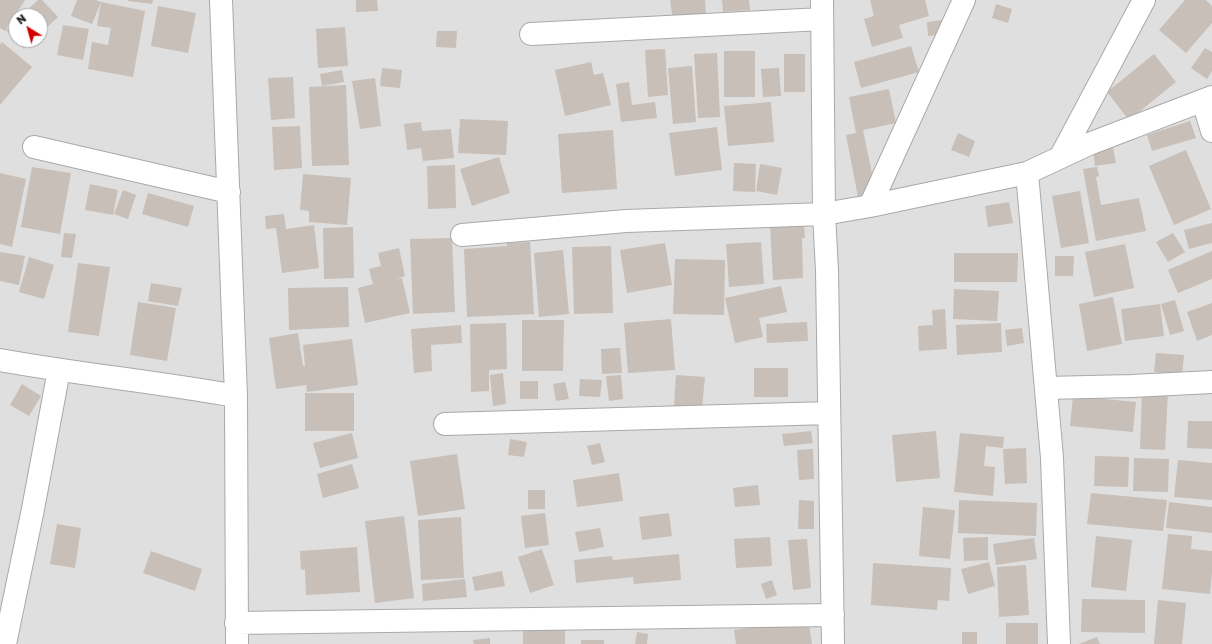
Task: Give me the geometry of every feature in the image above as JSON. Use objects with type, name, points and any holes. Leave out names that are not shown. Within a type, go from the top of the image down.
[{"type":"street","points":[[221,0],[236,396],[237,644]]},
{"type":"street","points":[[870,206],[964,0]]},
{"type":"street","points":[[1061,156],[1144,0]]},
{"type":"street","points":[[531,34],[822,10],[824,214],[827,271],[833,644]]},
{"type":"street","points":[[462,235],[626,221],[824,214],[870,206],[1027,173],[1061,156],[1090,144],[1208,99],[1212,131]]},
{"type":"street","points":[[34,147],[228,192]]},
{"type":"street","points":[[1027,173],[1052,458],[1060,644]]},
{"type":"street","points":[[0,360],[236,396]]},
{"type":"street","points":[[5,644],[33,509],[59,370]]},
{"type":"street","points":[[1046,388],[1212,382]]},
{"type":"street","points":[[445,424],[829,413]]},
{"type":"street","points":[[236,623],[833,615]]},
{"type":"shaded area","points":[[0,0],[1212,0],[1212,644],[0,644]]},
{"type":"building","points":[[0,0],[25,0],[20,8],[8,8],[8,26],[5,31],[0,28]]},
{"type":"building","points":[[38,0],[42,0],[58,17],[48,26],[48,8],[30,8]]},
{"type":"building","points":[[77,0],[96,0],[101,2],[92,24],[71,16]]},
{"type":"building","points":[[128,0],[153,0],[152,4]]},
{"type":"building","points":[[356,0],[377,0],[378,11],[356,12]]},
{"type":"building","points":[[670,0],[705,0],[706,17],[673,21]]},
{"type":"building","points":[[722,0],[749,0],[750,10],[723,12]]},
{"type":"building","points":[[870,0],[925,0],[929,16],[899,25],[903,38],[872,47],[864,19],[874,16]]},
{"type":"building","points":[[1185,0],[1206,0],[1212,6],[1212,23],[1186,53],[1159,30]]},
{"type":"building","points":[[101,2],[145,11],[133,77],[88,69],[92,42],[108,45],[111,28],[97,26]]},
{"type":"building","points":[[996,4],[1012,9],[1008,23],[992,18]]},
{"type":"building","points":[[158,6],[196,13],[188,53],[151,46]]},
{"type":"building","points":[[942,20],[944,34],[928,36],[927,22]]},
{"type":"building","points":[[63,25],[89,29],[83,60],[57,55]]},
{"type":"building","points":[[345,27],[348,66],[318,68],[316,29]]},
{"type":"building","points":[[437,31],[457,31],[456,48],[436,47]]},
{"type":"building","points":[[2,42],[32,67],[0,105],[0,44]]},
{"type":"building","points":[[911,46],[919,72],[861,88],[854,62]]},
{"type":"building","points":[[1205,48],[1212,52],[1212,71],[1207,79],[1191,68]]},
{"type":"building","points":[[665,49],[668,95],[648,97],[645,50]]},
{"type":"building","points":[[724,51],[755,51],[755,97],[724,97]]},
{"type":"building","points":[[717,53],[720,117],[698,118],[694,54]]},
{"type":"building","points":[[784,54],[805,54],[805,92],[784,92]]},
{"type":"building","points":[[1154,54],[1176,82],[1129,120],[1107,92]]},
{"type":"building","points":[[591,62],[594,75],[603,73],[611,105],[565,116],[555,70]]},
{"type":"building","points":[[692,66],[696,122],[673,124],[668,68]]},
{"type":"building","points":[[382,68],[402,70],[400,88],[380,86]]},
{"type":"building","points":[[779,68],[781,96],[763,97],[761,69]]},
{"type":"building","points":[[342,70],[344,82],[322,86],[320,74]]},
{"type":"building","points":[[293,77],[295,118],[271,120],[268,78]]},
{"type":"building","points":[[375,78],[381,126],[360,129],[352,81]]},
{"type":"building","points":[[629,82],[632,105],[655,102],[657,118],[621,122],[616,84]]},
{"type":"building","points":[[346,85],[349,165],[312,166],[309,87]]},
{"type":"building","points":[[889,89],[896,123],[863,130],[877,198],[859,202],[846,135],[856,133],[849,97]]},
{"type":"building","points":[[771,102],[774,142],[728,146],[724,106]]},
{"type":"building","points":[[460,119],[508,121],[506,155],[458,153]]},
{"type":"building","points":[[1190,121],[1196,138],[1152,151],[1147,135]]},
{"type":"building","points":[[421,122],[422,131],[451,129],[454,158],[423,161],[421,148],[407,150],[404,124]]},
{"type":"building","points":[[300,126],[302,168],[274,170],[272,127]]},
{"type":"building","points":[[717,127],[722,170],[675,176],[669,133]]},
{"type":"building","points":[[613,130],[617,189],[562,193],[558,134]]},
{"type":"building","points":[[958,133],[975,141],[969,157],[951,150]]},
{"type":"building","points":[[1113,148],[1116,163],[1095,166],[1093,151]]},
{"type":"building","points":[[1186,150],[1211,209],[1174,225],[1149,166]]},
{"type":"building","points":[[499,157],[510,193],[472,206],[460,169]]},
{"type":"building","points":[[734,163],[756,164],[755,192],[733,191]]},
{"type":"building","points":[[760,164],[782,168],[777,195],[756,191]]},
{"type":"building","points":[[455,165],[456,208],[428,209],[427,166]]},
{"type":"building","points":[[32,167],[71,173],[60,234],[21,227]]},
{"type":"building","points":[[1097,167],[1099,176],[1096,177],[1101,205],[1139,198],[1146,231],[1096,241],[1083,169]]},
{"type":"building","points":[[0,173],[26,179],[12,247],[0,244]]},
{"type":"building","points":[[303,174],[351,178],[347,225],[309,222],[309,211],[300,210]]},
{"type":"building","points":[[90,184],[118,190],[113,215],[85,210]]},
{"type":"building","points":[[123,190],[136,195],[128,219],[114,214]]},
{"type":"building","points":[[1080,191],[1089,243],[1061,248],[1052,196]]},
{"type":"building","points":[[148,193],[194,206],[188,227],[142,214]]},
{"type":"building","points":[[1009,202],[1013,223],[988,227],[985,206]]},
{"type":"building","points":[[284,214],[286,229],[314,225],[319,268],[282,273],[276,228],[266,229],[265,216]]},
{"type":"building","points":[[804,223],[805,238],[802,238],[803,278],[773,280],[770,225]]},
{"type":"building","points":[[1212,223],[1212,243],[1189,249],[1184,230]]},
{"type":"building","points":[[353,227],[354,278],[324,279],[323,228]]},
{"type":"building","points":[[64,233],[76,234],[72,258],[61,257]]},
{"type":"building","points":[[1173,233],[1185,252],[1168,262],[1156,242]]},
{"type":"building","points":[[452,238],[455,312],[413,314],[410,239]]},
{"type":"building","points":[[530,242],[534,314],[467,317],[464,249],[507,246],[507,243]]},
{"type":"building","points":[[761,242],[764,284],[729,287],[726,244]]},
{"type":"building","points":[[665,243],[672,285],[627,293],[620,250]]},
{"type":"building","points":[[1125,244],[1134,288],[1094,297],[1085,252]]},
{"type":"building","points":[[611,246],[613,313],[574,314],[572,247]]},
{"type":"building","points":[[399,248],[405,276],[395,279],[402,278],[410,313],[365,323],[358,288],[373,284],[369,269],[381,266],[378,253]]},
{"type":"building","points":[[563,250],[569,314],[539,317],[534,253]]},
{"type":"building","points":[[1212,251],[1212,279],[1178,293],[1168,270]]},
{"type":"building","points":[[0,252],[25,256],[19,285],[0,281]]},
{"type":"building","points":[[954,253],[1018,253],[1017,282],[954,282]]},
{"type":"building","points":[[1055,256],[1074,256],[1073,276],[1055,276]]},
{"type":"building","points":[[29,257],[54,265],[44,299],[19,292]]},
{"type":"building","points":[[675,259],[725,260],[724,315],[673,314]]},
{"type":"building","points":[[78,263],[110,267],[99,336],[68,332]]},
{"type":"building","points":[[151,283],[182,288],[178,306],[148,301]]},
{"type":"building","points":[[781,286],[787,312],[759,318],[763,337],[735,343],[725,298]]},
{"type":"building","points":[[348,287],[349,327],[289,330],[288,288]]},
{"type":"building","points":[[954,289],[999,291],[997,321],[953,319]]},
{"type":"building","points":[[1113,297],[1122,344],[1087,351],[1079,304]]},
{"type":"building","points":[[1175,300],[1184,331],[1170,335],[1161,304]]},
{"type":"building","points":[[138,302],[176,308],[167,361],[130,355]]},
{"type":"building","points":[[1212,303],[1212,335],[1197,341],[1187,312]]},
{"type":"building","points":[[1160,304],[1164,336],[1125,341],[1121,309]]},
{"type":"building","points":[[945,309],[947,349],[919,351],[918,326],[933,325],[932,310]]},
{"type":"building","points":[[671,319],[675,370],[628,373],[624,323]]},
{"type":"building","points":[[522,320],[564,320],[563,371],[522,371]]},
{"type":"building","points":[[807,322],[808,341],[767,343],[766,324]]},
{"type":"building","points":[[506,323],[507,369],[489,370],[489,391],[471,392],[470,324]]},
{"type":"building","points":[[1001,323],[1002,352],[957,355],[956,325]]},
{"type":"building","points":[[461,325],[462,343],[431,345],[432,371],[414,373],[411,329]]},
{"type":"building","points":[[1022,328],[1024,343],[1007,346],[1005,330]]},
{"type":"building","points":[[298,333],[303,366],[305,366],[303,345],[352,339],[358,385],[307,392],[306,385],[276,389],[269,338]]},
{"type":"building","points":[[620,348],[622,373],[602,374],[601,349]]},
{"type":"building","points":[[1156,353],[1184,355],[1182,375],[1154,372]]},
{"type":"building","points":[[754,368],[788,368],[788,397],[754,397]]},
{"type":"building","points":[[503,373],[506,404],[493,406],[490,375]]},
{"type":"building","points":[[621,375],[623,399],[609,401],[606,376]]},
{"type":"building","points":[[676,375],[705,377],[702,408],[674,406]]},
{"type":"building","points":[[580,379],[602,380],[600,397],[579,396]]},
{"type":"building","points":[[520,381],[538,381],[538,399],[520,399]]},
{"type":"building","points":[[565,382],[569,399],[556,401],[553,384]]},
{"type":"building","points":[[22,384],[41,396],[29,416],[10,405]]},
{"type":"building","points":[[1142,391],[1168,392],[1165,450],[1140,449]]},
{"type":"building","points":[[305,393],[354,393],[354,431],[305,431]]},
{"type":"building","points":[[1073,396],[1136,402],[1133,432],[1070,426]]},
{"type":"building","points":[[1188,421],[1212,421],[1212,449],[1187,448]]},
{"type":"building","points":[[811,431],[813,443],[784,446],[782,434]]},
{"type":"building","points":[[936,431],[940,478],[896,482],[892,435]]},
{"type":"building","points":[[352,433],[358,458],[320,468],[313,443]]},
{"type":"building","points":[[960,433],[1004,437],[1003,448],[986,446],[984,466],[995,467],[993,496],[954,492]]},
{"type":"building","points":[[510,439],[527,442],[524,457],[508,455]]},
{"type":"building","points":[[600,443],[605,462],[592,465],[587,446]]},
{"type":"building","points":[[1026,448],[1027,483],[1005,484],[1003,449]]},
{"type":"building","points":[[813,449],[814,479],[799,480],[797,450]]},
{"type":"building","points":[[457,454],[465,509],[418,516],[410,461]]},
{"type":"building","points":[[1095,456],[1129,457],[1128,487],[1094,486]]},
{"type":"building","points":[[1134,458],[1169,459],[1168,492],[1133,491]]},
{"type":"building","points":[[1178,460],[1212,463],[1212,500],[1174,497]]},
{"type":"building","points":[[352,464],[359,488],[323,498],[317,474]]},
{"type":"building","points":[[619,473],[623,501],[577,507],[573,480]]},
{"type":"building","points":[[758,485],[760,505],[735,507],[733,488]]},
{"type":"building","points":[[528,490],[545,490],[545,509],[528,509]]},
{"type":"building","points":[[1091,493],[1167,500],[1163,531],[1087,524]]},
{"type":"building","points":[[799,500],[814,501],[814,529],[798,529]]},
{"type":"building","points":[[959,500],[1037,503],[1036,536],[958,533]]},
{"type":"building","points":[[1169,502],[1212,507],[1212,533],[1166,528]]},
{"type":"building","points":[[923,507],[955,510],[950,559],[919,556]]},
{"type":"building","points":[[545,513],[549,545],[525,548],[521,516]]},
{"type":"building","points":[[669,513],[672,536],[642,540],[639,517]]},
{"type":"building","points":[[404,516],[414,598],[375,603],[365,521]]},
{"type":"building","points":[[461,517],[464,578],[421,580],[418,520]]},
{"type":"building","points":[[57,524],[81,528],[75,568],[50,564]]},
{"type":"building","points":[[600,528],[604,547],[579,552],[575,532]]},
{"type":"building","points":[[1168,534],[1192,536],[1191,549],[1212,551],[1210,594],[1162,589]]},
{"type":"building","points":[[1096,536],[1132,540],[1126,591],[1091,587]]},
{"type":"building","points":[[770,537],[772,566],[736,568],[734,539]]},
{"type":"building","points":[[988,537],[988,560],[964,561],[963,538]]},
{"type":"building","points":[[1034,538],[1037,559],[996,565],[993,544]]},
{"type":"building","points":[[807,539],[811,588],[793,590],[788,540]]},
{"type":"building","points":[[357,547],[360,592],[306,595],[305,569],[301,570],[300,551]]},
{"type":"building","points":[[542,549],[554,585],[530,593],[518,557]]},
{"type":"building","points":[[151,551],[202,569],[195,591],[143,573]]},
{"type":"building","points":[[679,554],[681,580],[634,584],[633,577],[576,583],[574,560],[612,556],[613,560]]},
{"type":"building","points":[[989,562],[995,586],[968,594],[961,569]]},
{"type":"building","points":[[873,563],[951,568],[949,601],[938,600],[937,610],[871,605]]},
{"type":"building","points":[[1026,565],[1029,615],[999,617],[997,567]]},
{"type":"building","points":[[502,571],[505,586],[475,591],[472,577]]},
{"type":"building","points":[[465,579],[467,597],[423,601],[422,584]]},
{"type":"building","points":[[772,580],[777,595],[766,599],[761,584]]},
{"type":"building","points":[[1082,599],[1145,600],[1145,633],[1081,632]]},
{"type":"building","points":[[1158,600],[1186,603],[1182,644],[1154,644]]},
{"type":"building","points":[[808,618],[812,644],[736,644],[734,630]]},
{"type":"building","points":[[1006,623],[1038,623],[1038,644],[1006,644]]},
{"type":"building","points":[[523,628],[565,628],[565,644],[523,644]]},
{"type":"building","points":[[637,632],[648,634],[647,644],[635,644]]},
{"type":"building","points":[[962,632],[977,632],[977,644],[962,644]]},
{"type":"building","points":[[1097,637],[1100,644],[1079,644]]},
{"type":"building","points":[[490,638],[490,644],[474,644],[473,640]]},
{"type":"building","points":[[581,640],[604,640],[604,644],[581,644]]}]
